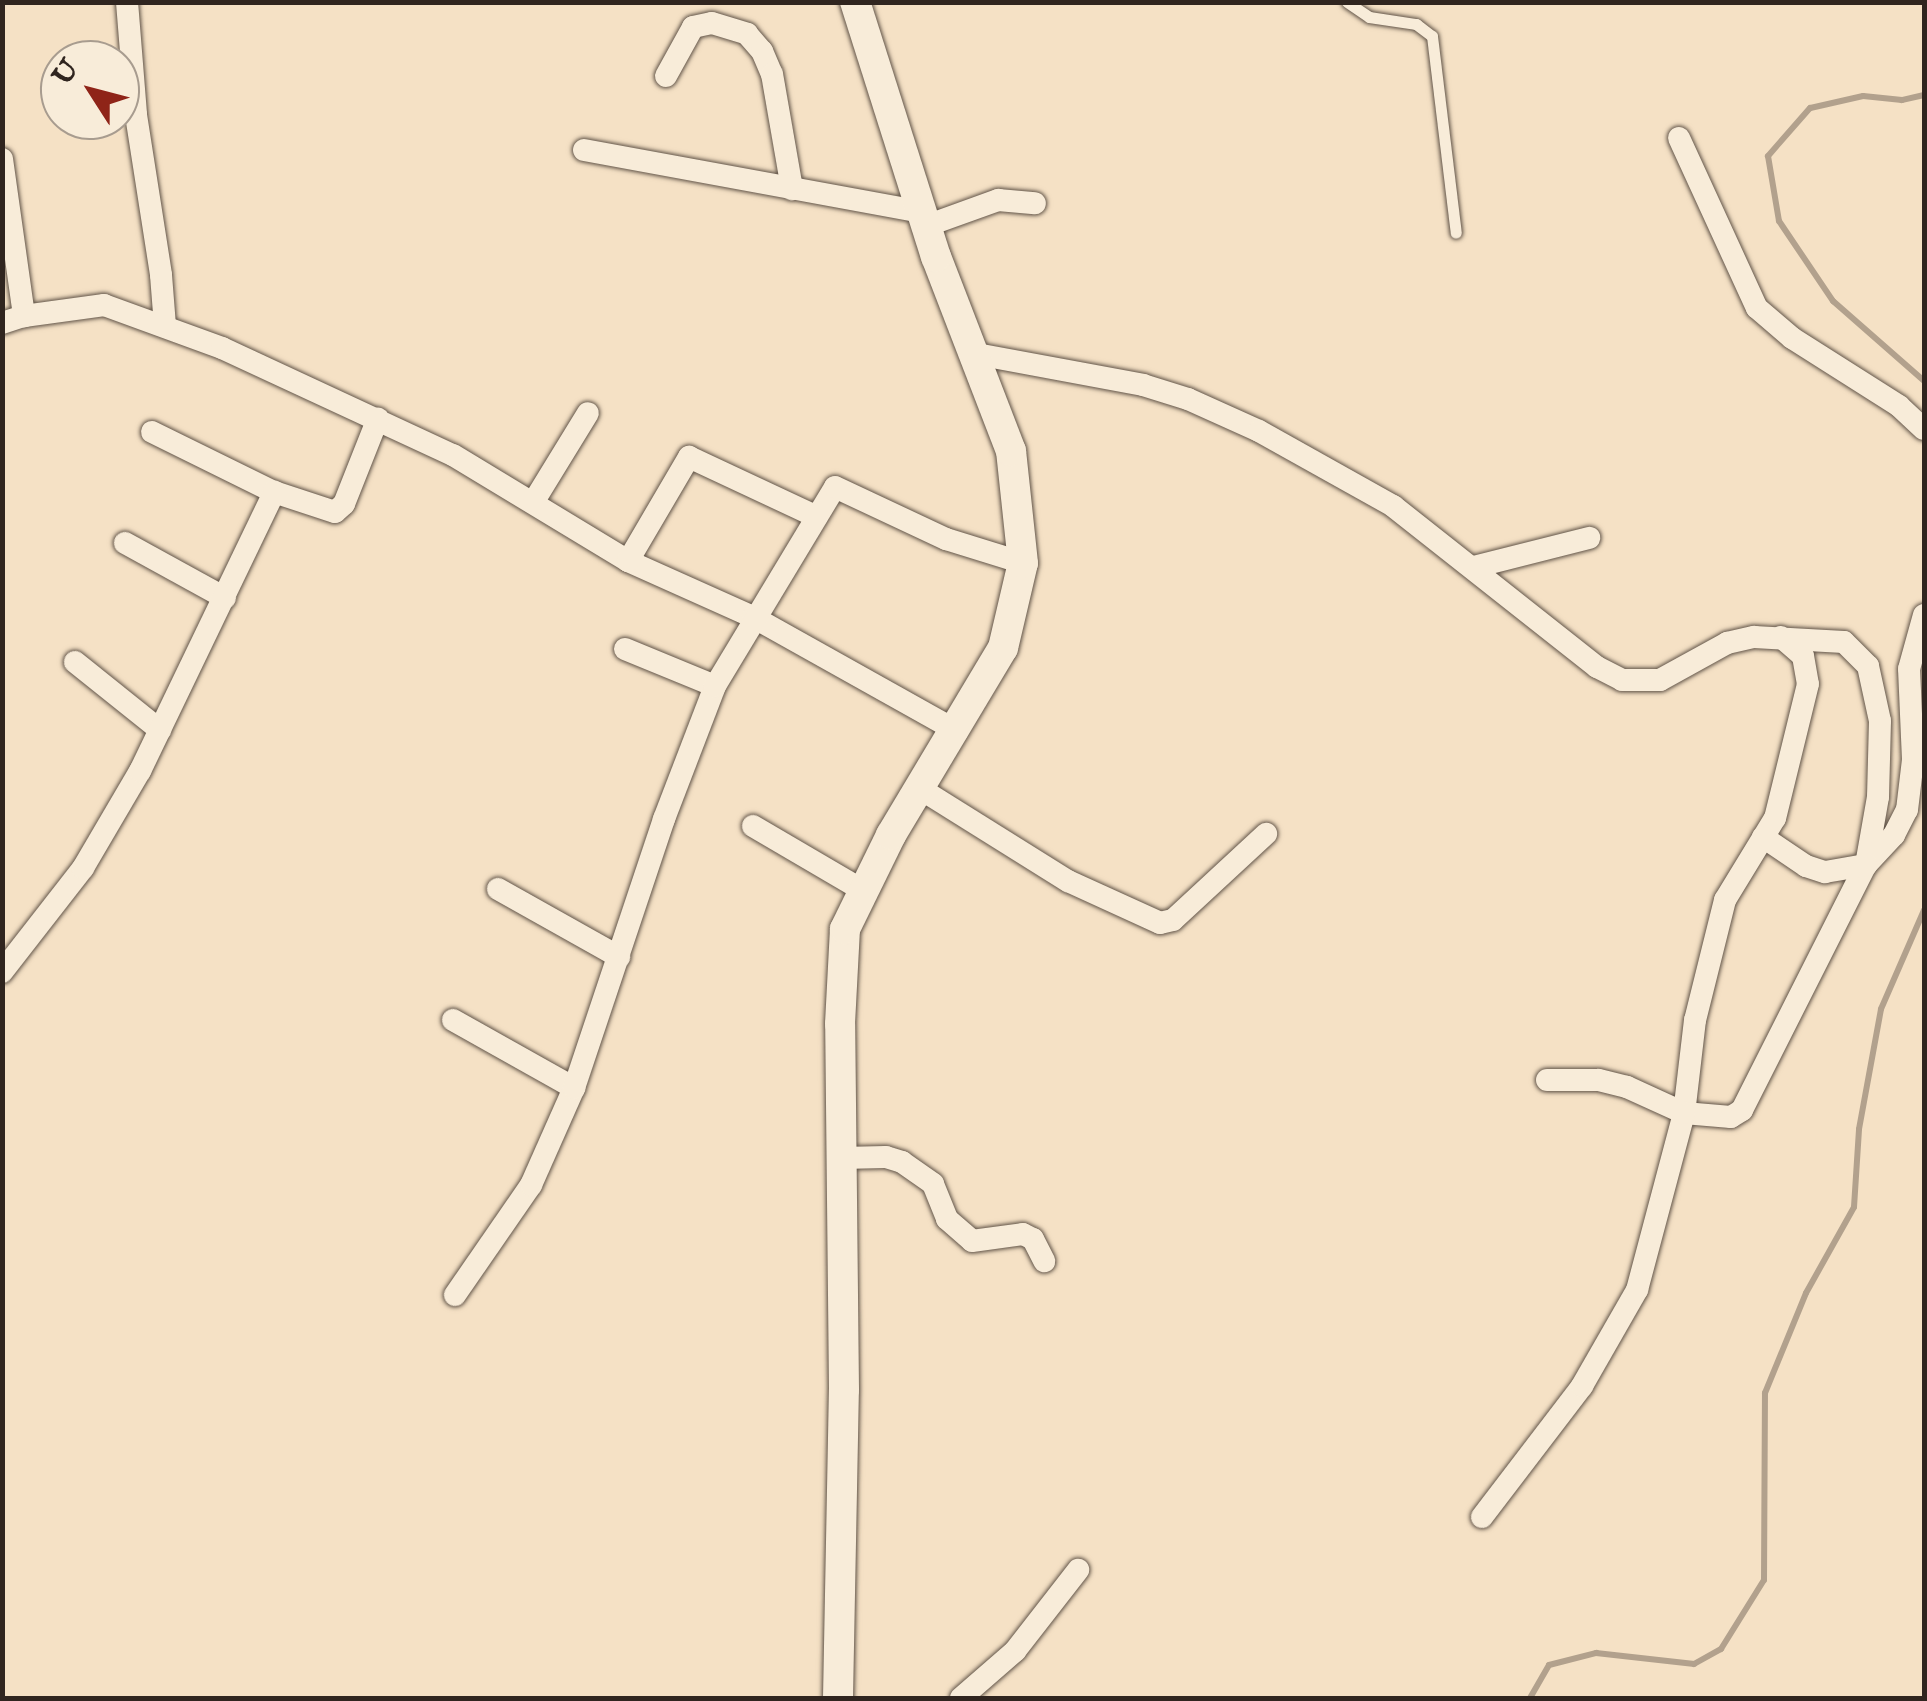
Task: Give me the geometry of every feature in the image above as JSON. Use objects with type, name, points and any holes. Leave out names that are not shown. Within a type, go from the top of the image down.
[{"type":"street","points":[[128,2],[136,116],[162,275],[165,326]]},
{"type":"street","points":[[838,1698],[844,1390],[842,944],[862,890],[919,788],[957,732],[1002,648],[1023,563],[1011,451],[971,353],[924,219],[854,2]]},
{"type":"street","points":[[666,76],[693,27],[712,23],[747,34],[762,51],[772,74],[792,189]]},
{"type":"street","points":[[1678,138],[1757,308],[1770,322],[1898,406],[1924,429]]},
{"type":"street","points":[[584,150],[792,189],[924,219],[998,200],[1035,203]]},
{"type":"street","points":[[2,159],[13,319],[104,305],[165,326],[378,418],[534,501],[628,561],[753,617],[957,732]]},
{"type":"street","points":[[971,353],[1143,386],[1188,399],[1326,465],[1392,506],[1597,666],[1622,680],[1644,684],[1660,680],[1728,643],[1754,636],[1844,642],[1868,666],[1881,753],[1866,865]]},
{"type":"street","points":[[534,501],[588,413]]},
{"type":"street","points":[[152,432],[274,492],[335,512],[344,504],[378,418]]},
{"type":"street","points":[[628,561],[690,457],[817,517]]},
{"type":"street","points":[[455,1296],[530,1186],[574,1088],[664,819],[715,686],[753,617],[840,486],[946,539],[1023,563]]},
{"type":"street","points":[[2,972],[83,868],[160,730],[274,492]]},
{"type":"street","points":[[1474,567],[1589,538]]},
{"type":"street","points":[[125,543],[225,598]]},
{"type":"street","points":[[1547,1080],[1576,1077],[1627,1088],[1684,1113],[1731,1117],[1742,1110],[1866,865],[1894,835],[1908,810],[1913,760],[1909,669],[1924,615]]},
{"type":"street","points":[[1482,1517],[1582,1386],[1637,1290],[1684,1113],[1695,1020],[1724,900],[1763,837],[1783,795],[1808,684],[1803,656],[1782,637]]},
{"type":"street","points":[[625,649],[715,686]]},
{"type":"street","points":[[75,662],[160,730]]},
{"type":"street","points":[[919,788],[1068,881],[1160,923],[1173,920],[1266,834]]},
{"type":"street","points":[[753,826],[862,890]]},
{"type":"street","points":[[1763,837],[1806,866],[1826,872],[1866,865]]},
{"type":"street","points":[[498,889],[619,957]]},
{"type":"street","points":[[453,1020],[574,1088]]},
{"type":"street","points":[[841,1158],[886,1157],[902,1162],[933,1184],[946,1219],[972,1241],[1023,1234],[1033,1239],[1044,1260]]},
{"type":"street","points":[[961,1698],[1015,1651],[1078,1570]]},
{"type":"lane","points":[[1347,2],[1369,17],[1424,27],[1432,36],[1456,233]]},
{"type":"waterway","points":[[1924,95],[1902,100],[1863,96],[1810,108],[1768,156],[1779,221],[1833,301],[1924,381]]},
{"type":"waterway","points":[[1530,1698],[1549,1665],[1596,1653],[1694,1664],[1721,1649],[1764,1580],[1765,1393],[1806,1293],[1854,1207],[1859,1129],[1881,1009],[1924,910]]}]
